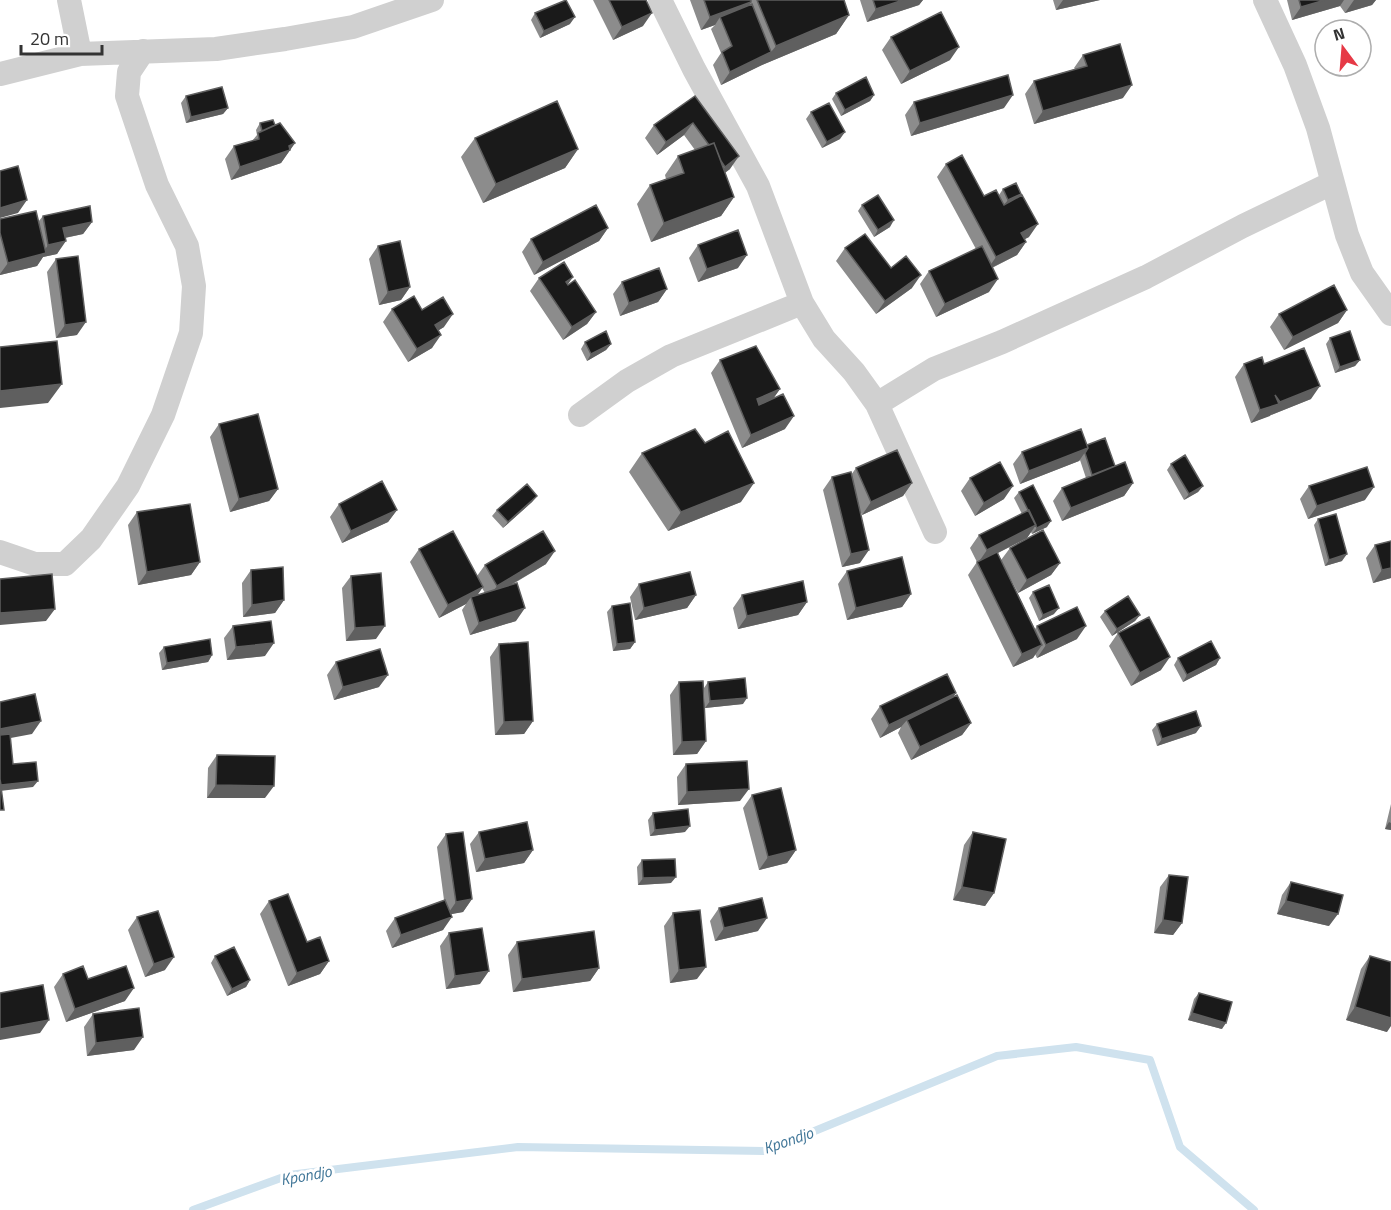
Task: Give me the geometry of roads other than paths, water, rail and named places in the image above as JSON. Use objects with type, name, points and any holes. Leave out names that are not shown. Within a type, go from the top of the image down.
[{"type":"street","points":[[69,0],[80,54]]},
{"type":"street","points":[[0,74],[80,54],[216,49],[285,39],[353,27],[432,0]]},
{"type":"street","points":[[660,0],[694,69],[758,186],[802,303],[824,339],[854,372],[877,404],[935,532]]},
{"type":"street","points":[[1264,0],[1295,65],[1318,128],[1347,235],[1362,273],[1391,314]]},
{"type":"street","points":[[0,552],[35,564],[65,564],[91,540],[128,486],[163,416],[191,333],[194,286],[187,246],[157,185],[127,96],[129,72],[143,51]]},
{"type":"street","points":[[877,404],[934,369],[1002,342],[1146,277],[1332,183]]},
{"type":"street","points":[[580,415],[627,381],[672,356],[802,303]]},
{"type":"waterway","name":"Kpondjo","points":[[193,1210],[289,1175],[518,1147],[766,1151],[997,1056],[1076,1047],[1150,1060],[1180,1147],[1254,1210]]}]
